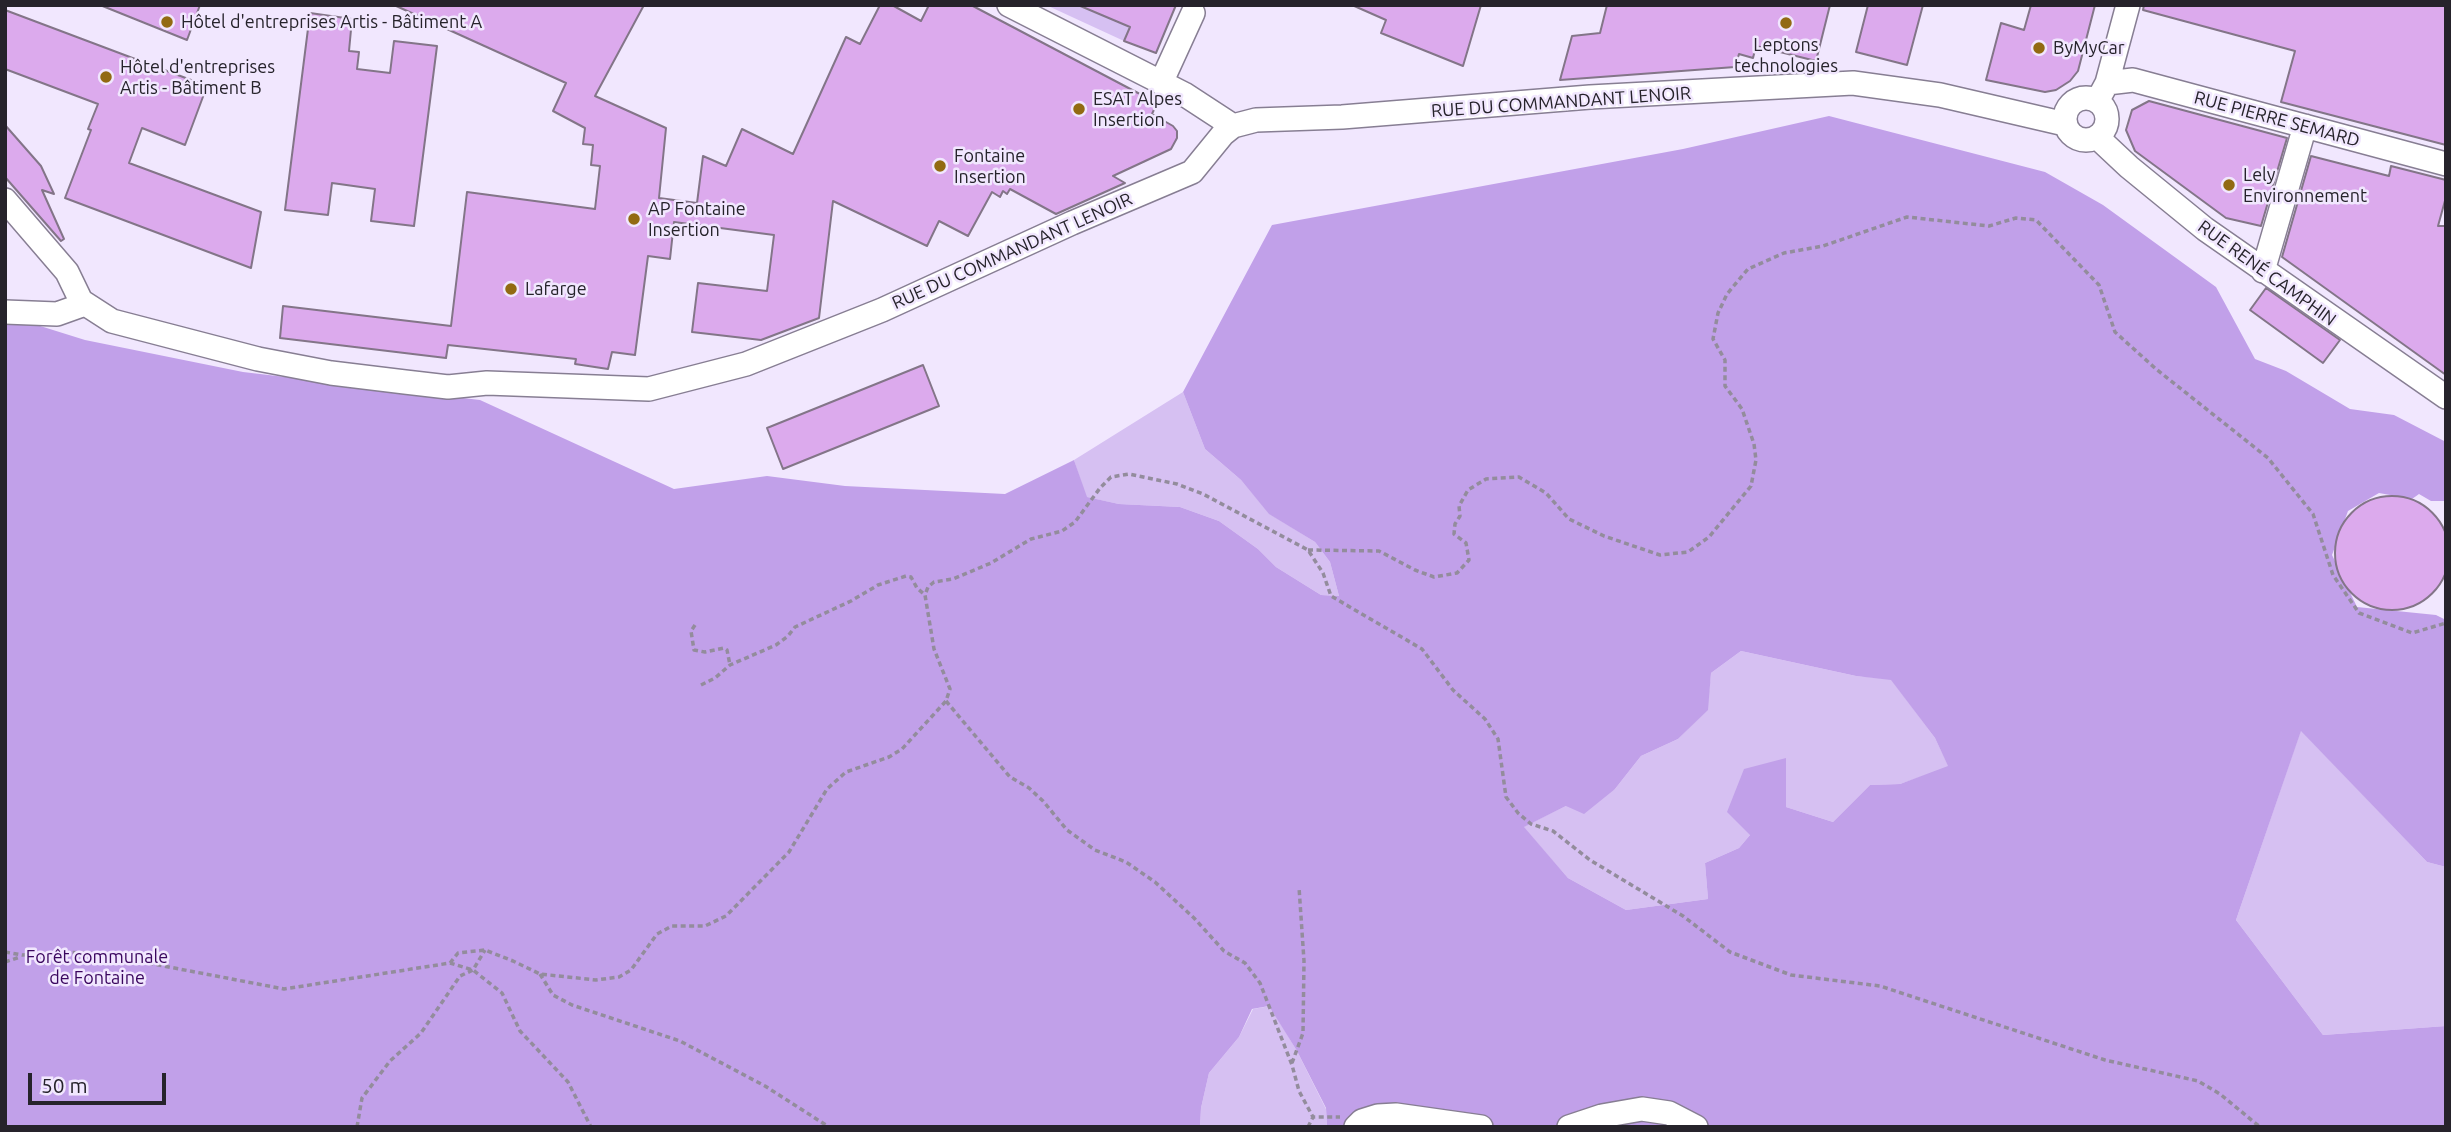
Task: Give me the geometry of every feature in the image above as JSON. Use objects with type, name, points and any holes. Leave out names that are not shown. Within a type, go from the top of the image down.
[{"type":"street","points":[[1009,5],[1161,83],[1233,126]]},
{"type":"street","points":[[2097,137],[2103,131],[2106,117],[2101,105],[2102,92],[2128,5]]},
{"type":"street","points":[[1161,83],[1193,13]]},
{"type":"street","name":"RUE PIERRE SEMARD","points":[[2065,124],[2067,110],[2075,101],[2087,99],[2133,80],[2446,164]]},
{"type":"street","name":"RUE DU COMMANDANT LENOIR","points":[[5,200],[66,272],[85,304],[112,321],[258,359],[331,373],[448,387],[487,383],[649,389],[746,364],[882,310],[1072,223],[1192,172],[1215,143],[1233,126],[1256,120],[1355,116],[1590,97],[1853,83],[1940,95],[2065,124],[2071,134],[2078,138],[2088,140],[2097,137]]},
{"type":"street","points":[[2263,271],[2305,126]]},
{"type":"street","name":"RUE RENÉ CAMPHIN","points":[[2097,137],[2204,229],[2446,397]]},
{"type":"street","points":[[5,312],[57,314],[85,304]]},
{"type":"street","points":[[1569,1127],[1602,1116],[1642,1109],[1669,1113],[1696,1127]]},
{"type":"street","points":[[1359,1124],[1378,1116],[1396,1115],[1481,1127]]},
{"type":"path","points":[[450,963],[458,953],[485,950],[540,974],[596,980],[619,977],[631,970],[656,934],[672,926],[705,926],[726,916],[789,852],[827,789],[846,772],[889,757],[902,749],[946,701],[950,689],[934,649],[925,595],[928,587],[934,582],[953,579],[991,563],[1031,539],[1062,531],[1075,522],[1111,477],[1121,474],[1177,484],[1308,550],[1379,551],[1434,577],[1457,573],[1469,559],[1466,543],[1454,534],[1455,524],[1460,516],[1459,506],[1468,490],[1486,479],[1519,477],[1546,493],[1569,520],[1604,537],[1661,555],[1688,552],[1709,537],[1751,486],[1756,460],[1754,444],[1742,409],[1725,386],[1726,360],[1713,340],[1718,313],[1727,294],[1748,269],[1784,253],[1824,246],[1907,217],[1989,226],[2016,218],[2036,220],[2099,285],[2115,332],[2156,369],[2268,458],[2312,514],[2333,575],[2359,613],[2412,633],[2446,623]]},
{"type":"path","points":[[1308,550],[1323,573],[1331,596],[1422,649],[1453,690],[1485,719],[1498,739],[1506,797],[1518,813],[1531,824],[1553,831],[1590,860],[1683,916],[1730,952],[1784,970],[1791,975],[1880,986],[2105,1060],[2198,1081],[2220,1094],[2260,1127]]},
{"type":"path","points":[[701,685],[715,678],[730,665],[776,645],[795,627],[887,582],[911,577],[925,595]]},
{"type":"path","points":[[695,625],[691,631],[694,650],[705,652],[724,648],[727,650],[730,665]]},
{"type":"path","points":[[946,701],[1010,776],[1043,800],[1067,830],[1095,850],[1126,862],[1155,882],[1194,918],[1224,951],[1245,963],[1261,983],[1299,1091],[1312,1117],[1308,1127]]},
{"type":"path","points":[[1292,1065],[1303,1033],[1304,961],[1299,887]]},
{"type":"path","points":[[357,1127],[362,1098],[390,1060],[421,1033],[460,976],[473,970],[485,950]]},
{"type":"path","points":[[5,952],[22,956]]},
{"type":"path","points":[[5,962],[22,956],[61,952],[101,954],[284,989],[450,963],[473,970],[502,993],[520,1031],[568,1082],[591,1127]]},
{"type":"path","points":[[540,974],[553,995],[680,1041],[753,1080],[829,1127]]},
{"type":"path","points":[[1312,1117],[1356,1118],[1359,1124]]},
{"type":"shaded area","points":[[1046,5],[1077,5],[1130,27],[1124,41]]},
{"type":"shaded area","points":[[1183,392],[1205,449],[1241,480],[1270,514],[1315,542],[1330,562],[1339,596],[1321,595],[1276,567],[1258,549],[1219,521],[1180,507],[1119,504],[1086,497],[1074,460]]},
{"type":"shaded area","points":[[1741,651],[1856,676],[1891,679],[1935,738],[1949,767],[1900,784],[1870,785],[1833,822],[1786,807],[1750,835],[1739,848],[1705,863],[1708,899],[1626,910],[1568,878],[1523,827],[1566,806],[1615,789],[1641,756],[1678,739],[1707,710],[1711,673]]},
{"type":"shaded area","points":[[2301,730],[2427,862],[2446,867],[2446,1026],[2323,1035],[2236,920]]},
{"type":"shaded area","points":[[1270,1006],[1297,1051],[1326,1109],[1327,1127],[1200,1127],[1201,1108],[1209,1073],[1239,1037],[1253,1009]]},
{"type":"green space","name":"Forêt communale de Fontaine","points":[[1829,116],[2045,172],[2103,205],[2216,287],[2255,359],[2286,371],[2350,409],[2394,415],[2446,442],[2446,501],[2431,501],[2419,494],[2412,499],[2379,493],[2348,511],[2332,555],[2357,607],[2436,615],[2446,620],[2446,867],[2427,862],[2301,731],[2236,920],[2323,1035],[2446,1026],[2446,1127],[1327,1127],[1326,1108],[1297,1051],[1269,1006],[1252,1009],[1239,1037],[1209,1073],[1201,1108],[1200,1127],[5,1127],[5,315],[85,340],[243,372],[480,400],[674,489],[767,476],[845,486],[1005,494],[1074,460],[1087,497],[1119,504],[1180,507],[1219,521],[1258,549],[1276,567],[1321,595],[1339,596],[1330,562],[1315,542],[1269,514],[1241,480],[1205,449],[1183,392],[1272,225],[1683,149]],"holes":[[[1741,651],[1856,676],[1891,680],[1935,738],[1948,766],[1900,784],[1870,785],[1833,822],[1786,807],[1786,758],[1744,769],[1727,812],[1750,835],[1739,848],[1705,863],[1708,899],[1626,910],[1568,878],[1524,827],[1566,806],[1584,814],[1615,789],[1641,756],[1678,739],[1708,710],[1711,673]]]},
{"type":"building","name":"Hôtel d'entreprises Artis - Bâtiment A","points":[[100,5],[200,5],[187,40]]},
{"type":"building","points":[[394,5],[644,5],[595,96],[666,128],[659,198],[697,203],[703,156],[726,166],[742,129],[793,154],[846,37],[860,44],[880,5],[892,5],[921,21],[929,5],[971,5],[1157,103],[1152,114],[1173,126],[1177,131],[1177,138],[1171,149],[1113,176],[1125,183],[1056,214],[1010,189],[1007,194],[1003,191],[1000,197],[992,192],[968,236],[939,221],[927,246],[833,201],[819,318],[761,340],[692,332],[698,283],[767,291],[774,235],[674,222],[670,259],[648,256],[635,355],[612,352],[608,369],[575,364],[576,359],[448,345],[446,358],[280,338],[283,306],[451,326],[467,192],[595,209],[600,166],[591,165],[593,145],[583,144],[585,128],[553,111],[566,83]]},
{"type":"building","points":[[1078,5],[1176,5],[1156,53],[1124,41],[1130,27]]},
{"type":"building","points":[[1352,5],[1481,5],[1463,66],[1381,33],[1386,20]]},
{"type":"building","points":[[1607,5],[1830,5],[1816,61],[1756,46],[1753,58],[1739,54],[1735,67],[1560,80],[1572,36],[1600,33]]},
{"type":"building","points":[[1868,5],[1923,5],[1907,65],[1856,52]]},
{"type":"building","name":"ByMyCar","points":[[2031,5],[2095,5],[2078,71],[2070,81],[2056,90],[2045,92],[1986,80],[2001,23],[2024,30]]},
{"type":"building","points":[[2144,5],[2446,5],[2446,145],[2281,102],[2295,51],[2143,10]]},
{"type":"building","points":[[5,10],[207,86],[185,145],[142,128],[129,163],[261,212],[251,268],[65,198],[98,104],[5,69]]},
{"type":"building","points":[[310,13],[352,19],[349,51],[359,52],[357,69],[390,73],[394,41],[437,46],[414,226],[371,221],[375,189],[332,183],[328,215],[285,210]]},
{"type":"building","name":"Lely Environnement","points":[[2149,101],[2287,138],[2261,226],[2226,218],[2135,151],[2126,130],[2132,110]]},
{"type":"building","points":[[5,125],[41,166],[54,194],[42,190],[64,239],[61,241],[5,177]]},
{"type":"building","points":[[2311,156],[2389,176],[2391,166],[2446,180],[2446,197],[2438,226],[2446,226],[2446,375],[2282,257]]},
{"type":"building","points":[[2266,288],[2340,340],[2323,363],[2250,310]]},
{"type":"building","points":[[923,365],[939,406],[783,469],[767,428]]},
{"type":"building","points":[[2392,496],[2414,500],[2432,513],[2445,531],[2449,553],[2445,575],[2432,593],[2414,606],[2392,610],[2370,606],[2352,593],[2339,575],[2335,553],[2339,531],[2352,513],[2370,500]]},
{"type":"place","name":"Hôtel d'entreprises Artis - Bâtiment A","points":[[167,22]]},
{"type":"place","name":"Leptons technologies","points":[[1786,23]]},
{"type":"place","name":"ByMyCar","points":[[2039,48]]},
{"type":"place","name":"Hôtel d'entreprises Artis - Bâtiment B","points":[[106,77]]},
{"type":"place","name":"ESAT Alpes Insertion","points":[[1079,109]]},
{"type":"place","name":"Fontaine Insertion","points":[[940,166]]},
{"type":"place","name":"Lely Environnement","points":[[2229,185]]},
{"type":"place","name":"AP Fontaine Insertion","points":[[634,219]]},
{"type":"place","name":"Lafarge","points":[[511,289]]}]
